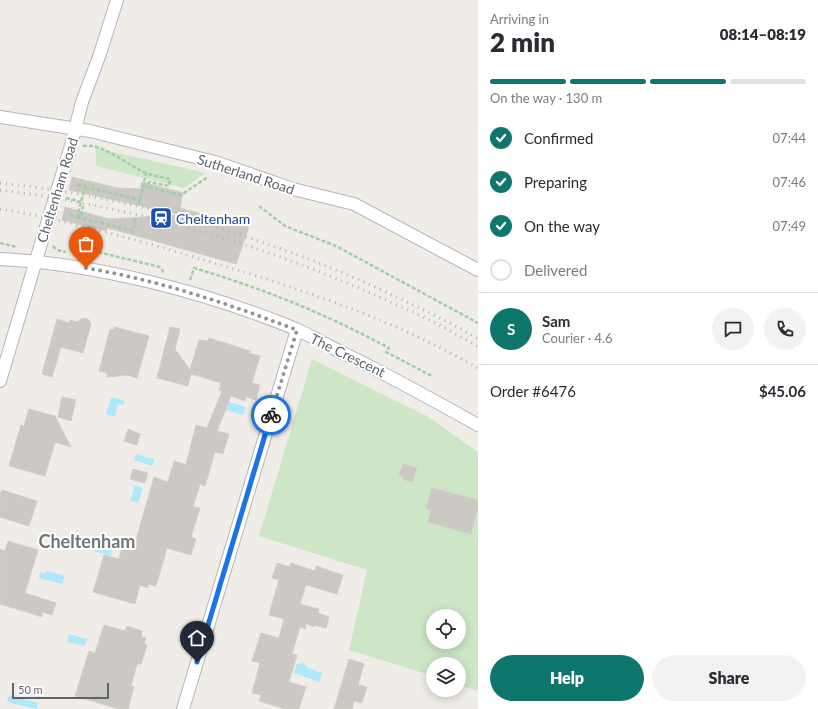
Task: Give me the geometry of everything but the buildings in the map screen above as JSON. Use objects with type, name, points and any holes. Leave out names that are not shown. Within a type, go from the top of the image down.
[{"type":"street","name":"Cheltenham Road","points":[[0,380],[36,261],[48,240],[75,150],[75,129],[82,102],[100,54],[117,0]]},
{"type":"street","name":"Sutherland Road","points":[[0,117],[75,129],[215,162],[293,189],[354,204],[478,270]]},
{"type":"street","name":"The Crescent","points":[[0,259],[36,261],[100,270],[229,304],[297,330],[410,386],[478,425]]},
{"type":"street","points":[[183,709],[297,330]]},
{"type":"path","points":[[75,150],[81,147],[93,147],[112,154],[146,173],[170,179],[169,186],[149,182],[148,187]]},
{"type":"path","points":[[139,205],[146,173]]},
{"type":"path","points":[[143,186],[181,195],[208,177]]},
{"type":"path","points":[[86,192],[88,186],[77,185],[84,187],[140,200]]},
{"type":"path","points":[[77,217],[84,187]]},
{"type":"path","points":[[66,198],[81,202]]},
{"type":"path","points":[[83,206],[81,216],[70,215],[133,231],[136,218]]},
{"type":"path","points":[[259,206],[285,226],[336,246],[478,323]]},
{"type":"path","points":[[48,240],[57,250],[69,253]]},
{"type":"path","points":[[75,254],[81,255],[93,251],[160,267],[166,274]]},
{"type":"path","points":[[184,279],[190,280],[194,268],[282,297],[346,325],[389,348],[386,352],[432,376]]},
{"type":"green space","points":[[96,148],[205,173],[184,188],[96,166]]},
{"type":"green space","points":[[312,359],[427,416],[478,452],[478,691],[466,687],[466,657],[426,657],[426,674],[349,650],[367,570],[259,536]]},
{"type":"water","points":[[111,397],[125,401],[123,405],[118,404],[115,417],[106,414]]},
{"type":"water","points":[[229,402],[246,407],[243,415],[226,410]]},
{"type":"water","points":[[136,454],[154,459],[152,466],[134,460]]},
{"type":"water","points":[[135,485],[143,488],[138,503],[130,501]]},
{"type":"water","points":[[96,545],[112,549],[111,556],[94,551]]},
{"type":"water","points":[[46,571],[65,576],[62,584],[39,578],[40,572],[45,574]]},
{"type":"water","points":[[69,634],[87,639],[85,646],[67,642]]},
{"type":"water","points":[[303,663],[308,668],[322,673],[319,682],[294,673],[297,664]]},
{"type":"water","points":[[9,695],[38,703],[37,709],[7,702]]},
{"type":"railway","points":[[0,183],[103,199],[155,210],[257,240],[356,278],[460,328],[478,339]]},
{"type":"railway","points":[[0,190],[48,197],[142,216],[189,228],[281,257],[326,274],[398,305],[478,347]]},
{"type":"railway","points":[[0,209],[54,220],[135,240],[282,284],[382,321],[447,351],[478,368]]},
{"type":"way so far","points":[[86,268],[100,270],[229,304],[297,330],[271,415]]},
{"type":"place","name":"Cheltenham","points":[[161,218]]},
{"type":"district","name":"Cheltenham","points":[[87,541]]},
{"type":"route","points":[[197,662],[271,415]]}]
